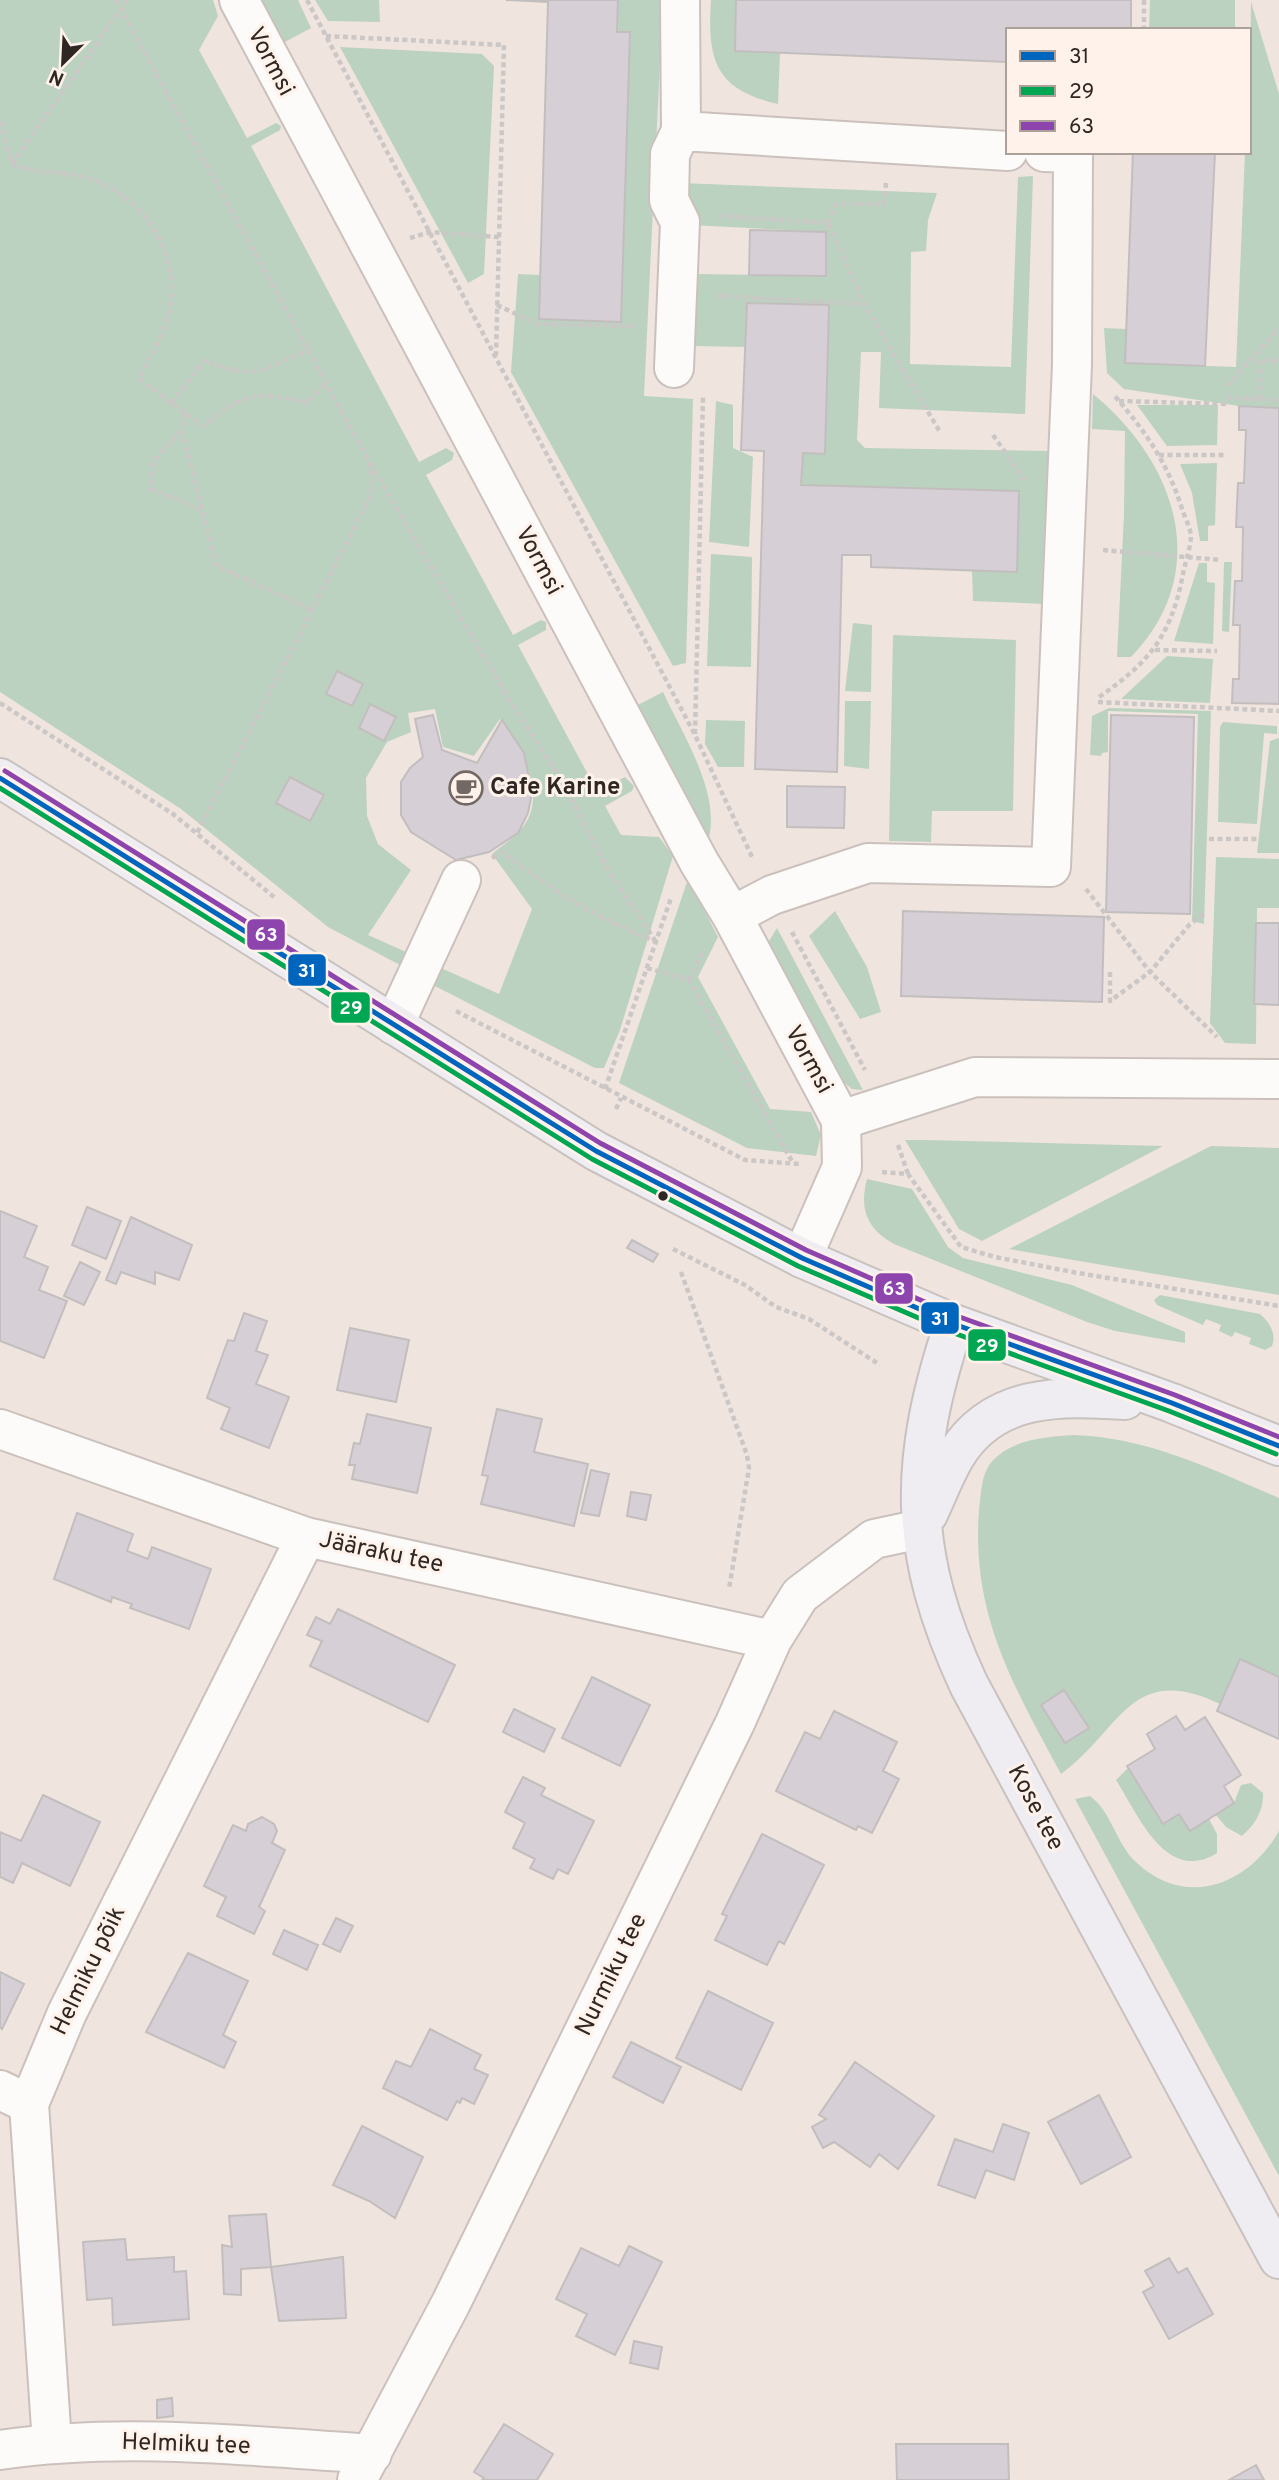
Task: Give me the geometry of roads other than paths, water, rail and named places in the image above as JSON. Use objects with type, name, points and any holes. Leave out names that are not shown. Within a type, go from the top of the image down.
[{"type":"main road","points":[[0,778],[596,1150],[802,1258],[954,1324],[1172,1403],[1279,1446]]},
{"type":"main road","name":"Kose tee","points":[[954,1324],[925,1427],[921,1529],[932,1592],[944,1629],[969,1685],[1279,2259]]},
{"type":"main road","points":[[921,1529],[965,1442],[987,1420],[1006,1409],[1056,1397],[1172,1403]]},
{"type":"street","name":"Vormsi","points":[[239,0],[699,862],[732,916],[841,1120],[842,1167],[802,1258]]},
{"type":"street","points":[[674,368],[680,222],[669,200],[669,177],[670,154],[681,131],[680,0]]},
{"type":"street","points":[[681,131],[1006,151]]},
{"type":"street","points":[[732,916],[772,895],[867,863],[1051,867],[1075,701],[1065,547],[1072,364],[1073,154]]},
{"type":"street","points":[[394,1025],[461,880]]},
{"type":"street","name":"Vormsi","points":[[841,1120],[975,1077],[1279,1079]]},
{"type":"street","name":"Jääraku tee","points":[[0,1429],[306,1537],[772,1640]]},
{"type":"street","name":"Nurmiku tee","points":[[364,2467],[451,2303],[735,1723],[772,1640],[800,1595],[874,1539],[921,1529]]},
{"type":"street","name":"Helmiku põik","points":[[52,2443],[14,2097],[73,2001],[306,1537]]},
{"type":"street","name":"Helmiku tee","points":[[0,2450],[52,2443],[190,2443],[364,2467]]},
{"type":"place","name":"Cafe Karine","points":[[466,788]]}]
